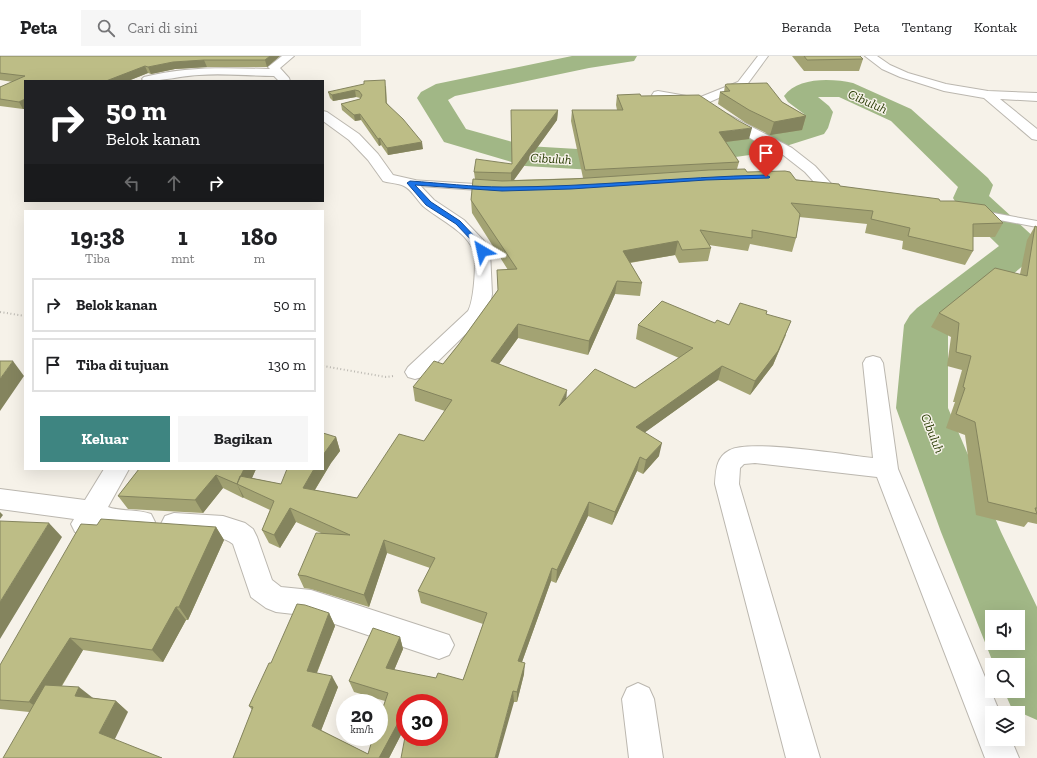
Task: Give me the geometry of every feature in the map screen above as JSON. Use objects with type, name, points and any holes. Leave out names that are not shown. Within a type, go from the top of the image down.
[{"type":"street","points":[[285,80],[277,73],[274,67],[289,56]]},
{"type":"street","points":[[701,101],[712,95],[732,89],[742,84],[763,56]]},
{"type":"street","points":[[870,56],[886,68],[944,87],[988,95],[1037,97]]},
{"type":"street","points":[[148,79],[178,73],[201,71],[277,73]]},
{"type":"street","points":[[658,95],[701,101],[740,127],[787,152],[810,169],[834,191]]},
{"type":"street","points":[[988,95],[1037,136]]},
{"type":"street","points":[[325,110],[373,157],[388,178],[410,183],[429,203],[458,223],[476,241],[482,251],[483,294],[481,305],[476,314],[415,372]]},
{"type":"street","points":[[873,364],[886,469],[985,716]]},
{"type":"street","points":[[803,758],[727,484],[728,465],[738,456],[755,454],[886,469]]},
{"type":"street","points":[[72,545],[116,470]]},
{"type":"street","points":[[0,499],[91,511],[115,521],[223,527],[236,531],[244,537],[261,588],[276,599],[311,603],[438,645]]},
{"type":"street","points":[[638,699],[646,758]]},
{"type":"street","points":[[997,746],[1002,758]]},
{"type":"lane","points":[[410,183],[502,189]]},
{"type":"lane","points":[[808,184],[834,191]]},
{"type":"lane","points":[[969,212],[1037,224]]},
{"type":"path","points":[[0,312],[24,316]]},
{"type":"path","points":[[324,366],[386,377],[415,372]]},
{"type":"building","points":[[0,56],[270,56],[265,60],[204,60],[173,62],[148,67],[145,66],[109,80],[24,80],[24,100],[19,102],[0,99],[0,87],[25,76],[0,73]]},
{"type":"building","points":[[804,56],[860,56],[863,59],[807,60]]},
{"type":"building","points":[[385,80],[386,103],[403,119],[422,142],[387,148],[380,138],[378,139],[360,114],[354,115],[341,104],[360,99],[362,95],[359,91],[355,90],[332,95],[328,92],[364,84],[364,81]]},
{"type":"building","points":[[767,83],[782,102],[806,116],[774,122],[749,110],[720,92],[730,91],[725,85],[727,84]]},
{"type":"building","points":[[640,94],[641,96],[699,95],[752,128],[719,132],[739,162],[585,170],[572,110],[623,110],[617,95]]},
{"type":"building","points":[[511,110],[558,110],[511,173],[474,172],[476,159],[512,164]]},
{"type":"building","points":[[745,169],[747,172],[785,171],[790,172],[796,180],[839,184],[840,186],[939,199],[940,201],[955,201],[985,205],[1003,223],[973,224],[973,251],[908,236],[910,228],[871,219],[873,211],[791,203],[800,214],[796,238],[752,230],[752,238],[700,230],[711,248],[682,250],[678,241],[623,251],[642,283],[617,281],[589,341],[518,324],[491,361],[567,390],[559,406],[595,369],[635,388],[693,348],[638,325],[662,301],[715,323],[717,320],[729,325],[740,303],[767,311],[766,314],[791,321],[778,351],[755,381],[722,366],[636,427],[662,443],[646,460],[640,457],[615,512],[589,502],[557,570],[552,568],[518,661],[525,663],[517,692],[513,691],[495,758],[401,758],[403,746],[448,746],[448,694],[396,694],[396,727],[388,741],[388,693],[349,681],[373,628],[400,637],[386,668],[436,678],[438,673],[463,680],[487,613],[418,591],[435,558],[384,540],[364,595],[306,576],[298,575],[316,533],[350,535],[290,508],[274,535],[262,530],[274,501],[237,484],[240,476],[281,484],[287,470],[313,470],[303,488],[357,498],[399,434],[424,441],[452,400],[413,387],[434,361],[443,364],[498,290],[497,270],[517,269],[471,200],[473,179],[502,181],[572,179],[709,170]]},
{"type":"building","points":[[1035,226],[1037,227],[1037,508],[1035,508],[1037,514],[988,502],[975,422],[956,414],[965,388],[963,387],[971,356],[956,352],[959,323],[939,313],[995,268],[1027,276]]},
{"type":"building","points":[[0,361],[13,361],[0,379]]},
{"type":"building","points":[[324,433],[336,437],[324,454]]},
{"type":"building","points":[[138,470],[244,470],[237,484],[216,475],[195,500],[118,496]]},
{"type":"building","points":[[101,519],[216,527],[179,607],[176,607],[152,650],[70,638],[29,702],[0,700],[0,665],[81,524],[97,525]]},
{"type":"building","points":[[0,521],[49,523],[0,602]]},
{"type":"building","points":[[297,604],[305,605],[329,613],[307,671],[332,676],[312,726],[336,738],[336,746],[352,746],[368,754],[370,746],[386,746],[379,758],[233,758],[253,707],[249,706],[269,663],[271,663]]},
{"type":"building","points":[[45,685],[79,687],[75,696],[116,701],[99,733],[162,758],[3,758]]},
{"type":"waterway","name":"Cibuluh","points":[[625,56],[589,60],[446,90],[431,98],[455,135],[525,156],[628,162],[764,144],[813,128],[819,112],[798,96],[813,89],[843,89],[901,115],[976,185],[971,198],[1022,247],[926,325],[922,408],[971,532],[1005,610]]},
{"type":"waterway","name":"Cibuluh","points":[[1022,650],[1037,684]]},
{"type":"route","points":[[482,251],[476,241],[458,223],[429,203],[410,183],[502,189],[571,188],[706,178],[766,177]]}]
